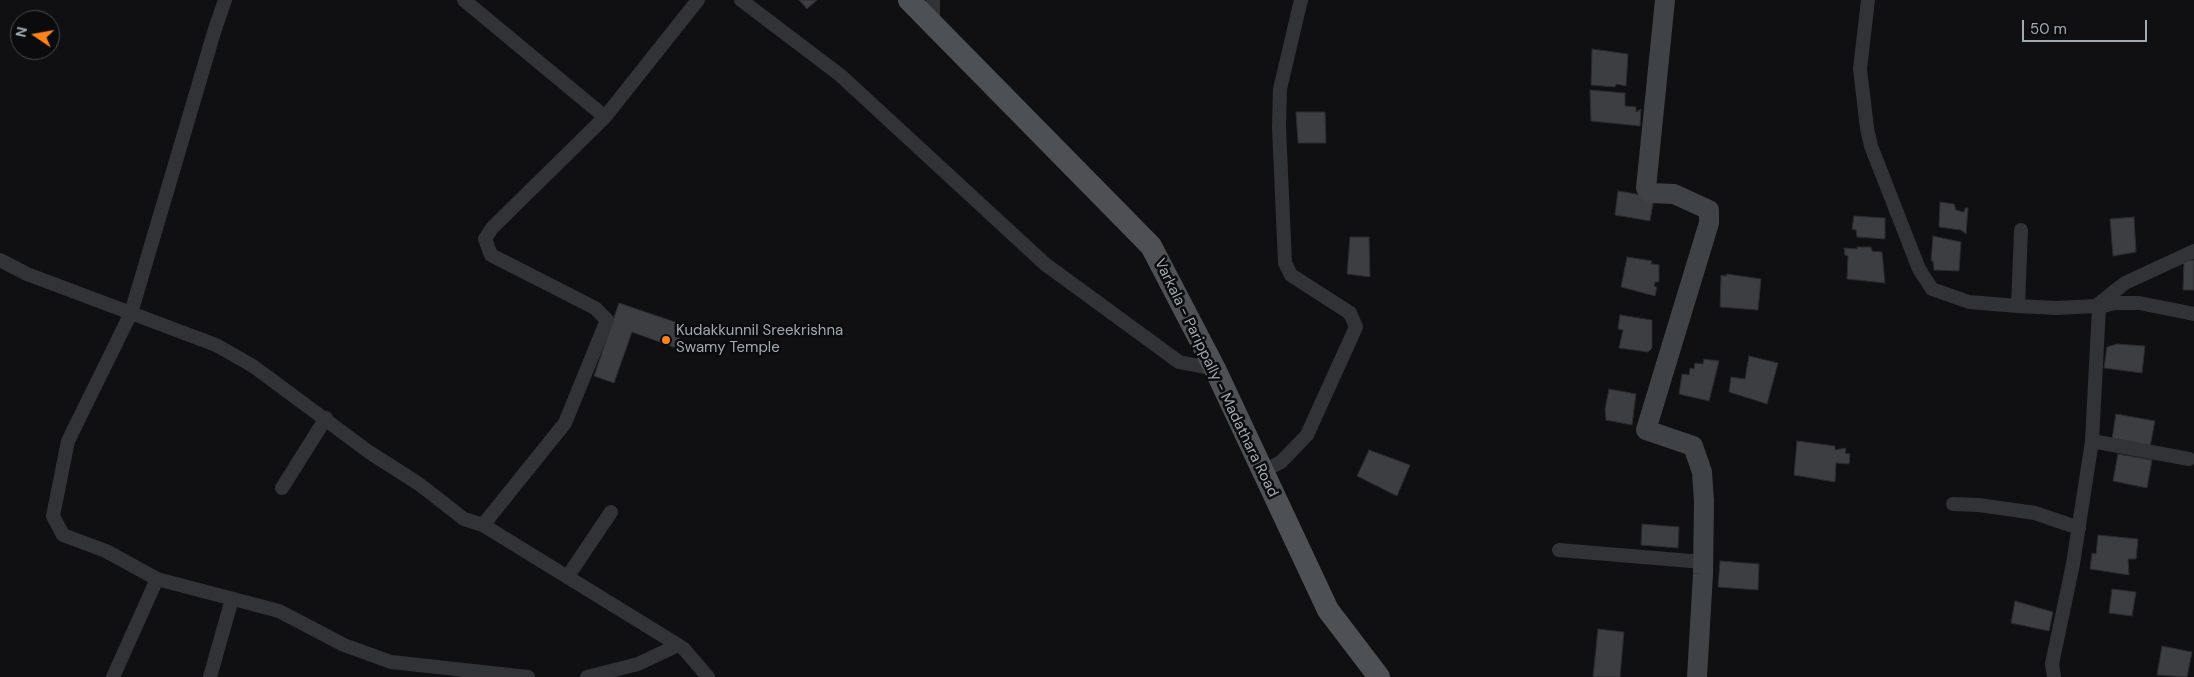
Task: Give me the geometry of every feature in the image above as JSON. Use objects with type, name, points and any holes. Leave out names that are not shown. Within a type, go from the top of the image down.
[{"type":"main road","name":"Varkala - Parippally - Madathara Road","points":[[909,0],[1152,246],[1215,369],[1328,610],[1379,677]]},
{"type":"main road","points":[[1665,0],[1646,188],[1651,193],[1674,194],[1709,210],[1709,223],[1646,430],[1694,446],[1702,472],[1704,501],[1697,677]]},
{"type":"street","points":[[225,0],[214,29],[131,313],[68,441],[53,516],[63,535],[106,551],[156,579],[280,611],[344,645],[391,662],[528,677]]},
{"type":"street","points":[[464,0],[605,117]]},
{"type":"street","points":[[482,525],[565,423],[607,320],[595,308],[491,256],[486,239],[492,228],[605,117],[698,0]]},
{"type":"street","points":[[741,0],[840,75],[1045,264],[1179,362],[1215,369]]},
{"type":"street","points":[[932,0],[933,26]]},
{"type":"street","points":[[1263,471],[1281,462],[1307,435],[1356,328],[1350,313],[1291,275],[1284,263],[1279,126],[1280,89],[1301,0]]},
{"type":"street","points":[[1868,0],[1860,69],[1867,128],[1872,146],[1920,269],[1932,289],[1969,302],[2056,308],[2139,303],[2194,314]]},
{"type":"street","points":[[2018,306],[2021,230]]},
{"type":"street","points":[[2054,677],[2052,664],[2073,564],[2092,441],[2097,307],[2125,284],[2173,259],[2194,251]]},
{"type":"street","points":[[0,260],[26,274],[216,346],[253,366],[370,452],[419,484],[464,519],[482,525],[568,576],[684,649],[708,677]]},
{"type":"street","points":[[282,488],[326,418]]},
{"type":"street","points":[[2092,441],[2189,459]]},
{"type":"street","points":[[1953,504],[1979,505],[2035,513],[2079,528]]},
{"type":"street","points":[[568,576],[611,512]]},
{"type":"street","points":[[1559,550],[1702,562]]},
{"type":"street","points":[[113,677],[156,579]]},
{"type":"street","points":[[210,677],[232,599]]},
{"type":"street","points":[[587,677],[638,664],[678,645]]},
{"type":"building","points":[[799,0],[817,0],[807,9]]},
{"type":"building","points":[[1592,49],[1628,54],[1626,86],[1616,84],[1615,87],[1591,85]]},
{"type":"building","points":[[1590,90],[1625,93],[1625,106],[1636,107],[1636,112],[1641,109],[1640,126],[1591,121]]},
{"type":"building","points":[[1296,112],[1325,112],[1326,143],[1298,143]]},
{"type":"building","points":[[1618,191],[1654,197],[1650,221],[1615,215]]},
{"type":"building","points":[[1940,202],[1954,204],[1956,210],[1964,212],[1965,208],[1968,208],[1966,234],[1961,230],[1939,227]]},
{"type":"building","points":[[1854,216],[1885,218],[1885,239],[1857,237],[1856,230],[1852,229]]},
{"type":"building","points":[[2134,217],[2136,252],[2113,256],[2110,219]]},
{"type":"building","points":[[1933,236],[1961,242],[1959,271],[1934,270],[1933,261],[1931,261]]},
{"type":"building","points":[[1350,237],[1369,237],[1370,277],[1347,274]]},
{"type":"building","points":[[1857,247],[1871,247],[1872,251],[1882,252],[1885,283],[1847,279],[1848,256],[1845,255],[1844,248],[1857,249]]},
{"type":"building","points":[[1627,257],[1652,261],[1651,264],[1659,265],[1659,282],[1655,282],[1654,286],[1657,287],[1655,296],[1621,287]]},
{"type":"building","points":[[2194,260],[2194,290],[2183,290],[2184,261]]},
{"type":"building","points":[[1727,274],[1761,279],[1758,310],[1720,307],[1721,275],[1726,276]]},
{"type":"building","name":"Kudakkunnil Sreekrishna Swamy Temple","points":[[619,303],[684,325],[676,348],[632,332],[614,383],[594,376]]},
{"type":"building","points":[[1620,315],[1652,320],[1652,348],[1648,352],[1619,348],[1623,330],[1618,329]]},
{"type":"building","points":[[2117,344],[2145,346],[2142,373],[2104,368],[2107,347]]},
{"type":"building","points":[[1749,356],[1778,363],[1767,404],[1729,392],[1731,377],[1745,379]]},
{"type":"building","points":[[1704,359],[1719,361],[1709,401],[1679,394],[1682,374],[1689,375],[1690,368],[1694,369],[1695,363],[1703,364]]},
{"type":"building","points":[[1609,389],[1636,394],[1632,425],[1606,420],[1605,409]]},
{"type":"building","points":[[2116,414],[2155,421],[2150,447],[2112,439]]},
{"type":"building","points":[[1797,441],[1835,446],[1835,450],[1846,448],[1845,453],[1850,454],[1849,464],[1836,463],[1835,482],[1794,475]]},
{"type":"building","points":[[1369,450],[1410,465],[1397,496],[1357,476]]},
{"type":"building","points":[[2118,454],[2152,460],[2147,488],[2113,481]]},
{"type":"building","points":[[1642,524],[1679,527],[1678,548],[1641,545]]},
{"type":"building","points":[[2098,535],[2138,539],[2136,559],[2128,559],[2129,575],[2090,569],[2092,553],[2096,554]]},
{"type":"building","points":[[1720,561],[1759,564],[1758,590],[1718,587]]},
{"type":"building","points":[[2112,589],[2136,592],[2132,616],[2109,613]]},
{"type":"building","points":[[2015,601],[2053,612],[2049,631],[2011,623]]},
{"type":"building","points":[[1598,629],[1624,632],[1620,677],[1593,677]]},
{"type":"building","points":[[2162,646],[2192,652],[2187,677],[2157,675]]},
{"type":"place","name":"Kudakkunnil Sreekrishna Swamy Temple","points":[[666,340]]}]
